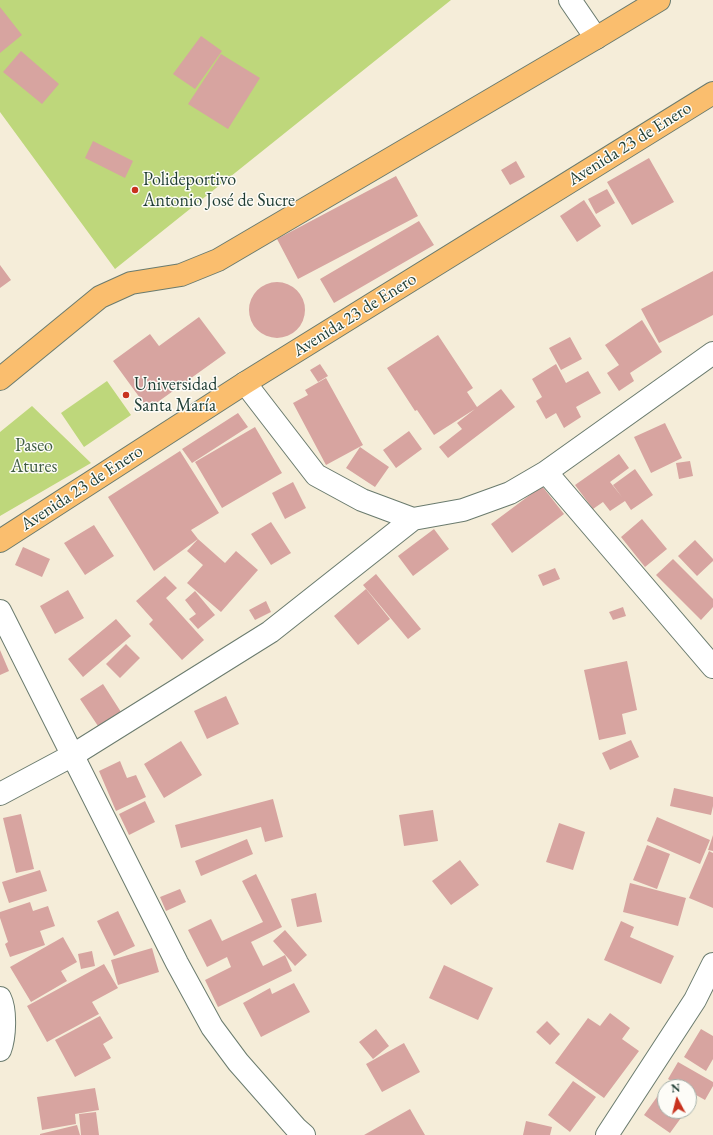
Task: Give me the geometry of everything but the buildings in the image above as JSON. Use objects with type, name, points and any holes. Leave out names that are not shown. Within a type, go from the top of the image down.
[{"type":"main road","points":[[0,379],[100,297],[131,283],[181,275],[218,260],[659,0]]},
{"type":"main road","name":"Avenida 23 de Enero","points":[[0,541],[245,383],[713,93]]},
{"type":"street","points":[[570,0],[596,38]]},
{"type":"street","points":[[0,794],[73,755],[270,632],[413,519],[463,510],[510,493],[546,472],[712,353]]},
{"type":"street","points":[[245,383],[316,475],[362,500],[413,519]]},
{"type":"street","points":[[546,472],[713,667]]},
{"type":"street","points":[[0,611],[177,963],[212,1027],[238,1062],[296,1128],[304,1135]]},
{"type":"street","points":[[607,1135],[695,1000],[713,964]]},
{"type":"street","points":[[0,998],[3,1003],[4,1026],[0,1050]]},
{"type":"green space","name":"Polideportivo Antonio José de Sucre","points":[[0,0],[451,0],[115,269],[0,112]]},
{"type":"green space","points":[[107,381],[131,415],[84,447],[61,413]]},
{"type":"green space","name":"Paseo Atures","points":[[32,406],[91,463],[0,516],[0,432]]},
{"type":"place","name":"Polideportivo Antonio José de Sucre","points":[[135,190]]},
{"type":"place","name":"Universidad Santa María","points":[[126,395]]}]
